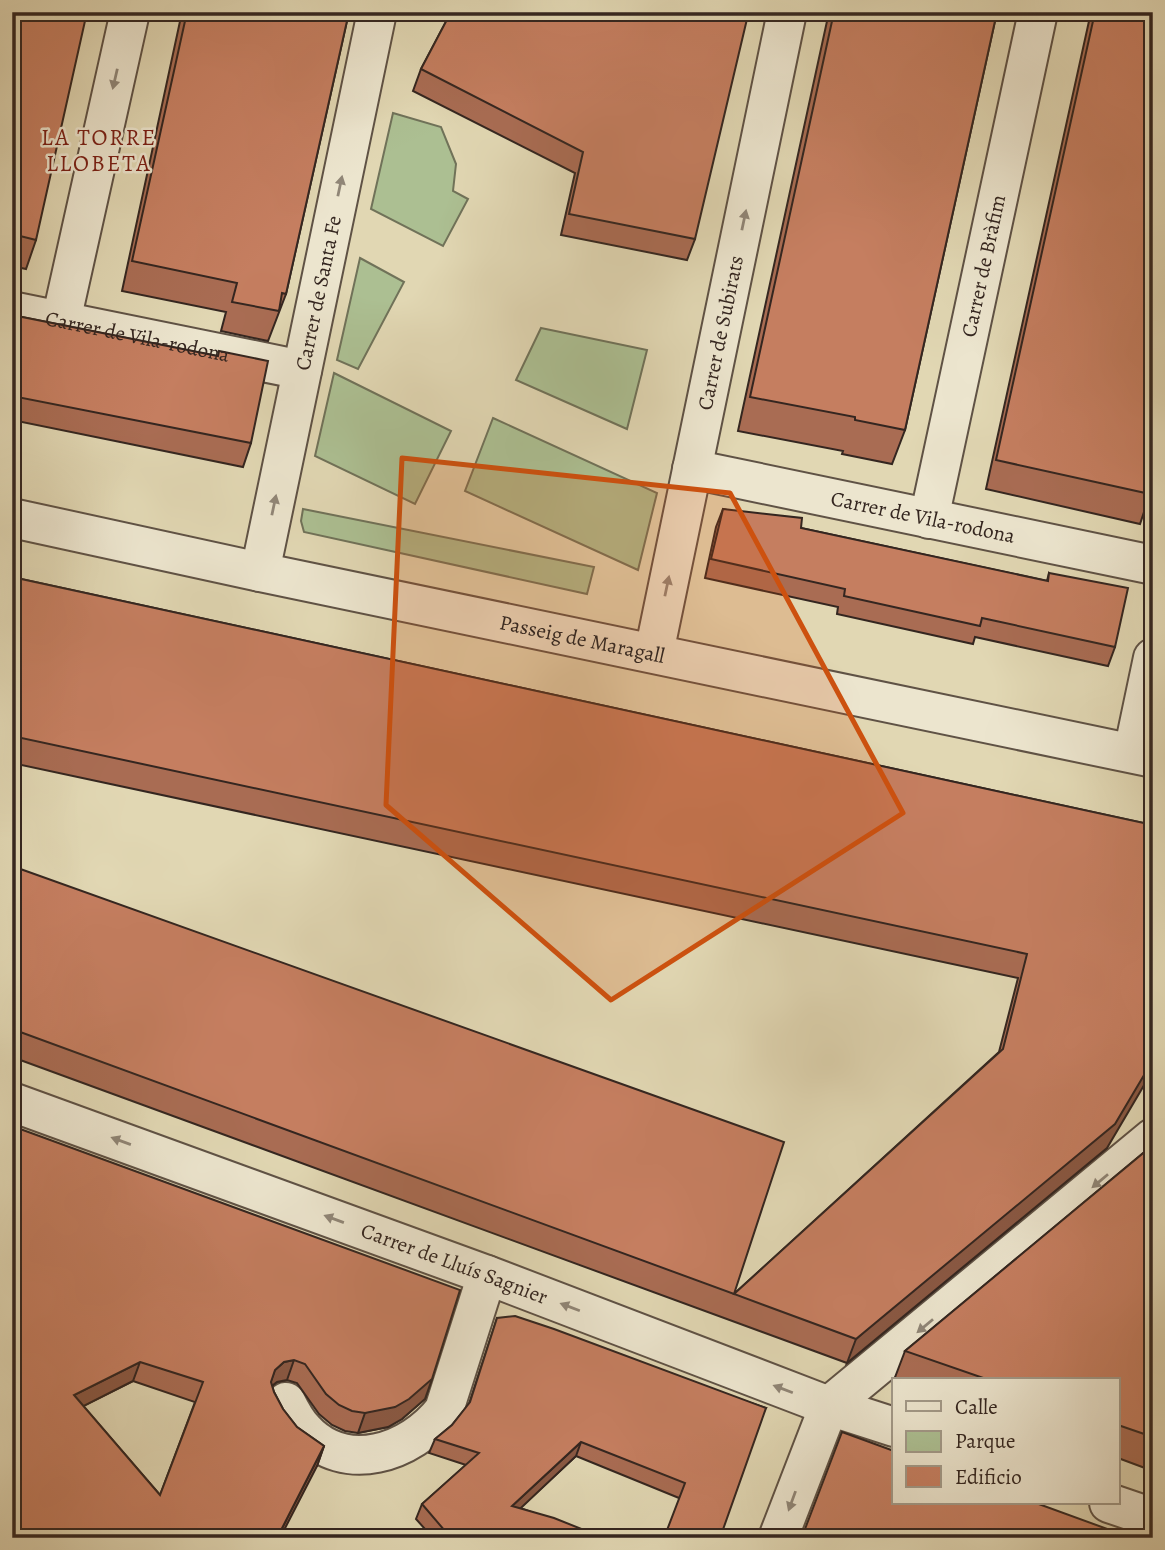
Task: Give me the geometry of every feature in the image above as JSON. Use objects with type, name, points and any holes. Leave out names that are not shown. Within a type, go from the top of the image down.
[{"type":"street","points":[[61,321],[130,12]]},
{"type":"street","name":"Carrer de Santa Fe","points":[[260,572],[377,12]]},
{"type":"street","name":"Carrer de Subirats","points":[[654,653],[787,12]]},
{"type":"street","name":"Carrer de Bràfim","points":[[929,519],[1038,12]]},
{"type":"street","name":"Carrer de Vila-rodona","points":[[12,311],[302,370]]},
{"type":"street","name":"Carrer de Vila-rodona","points":[[692,469],[1153,565]]},
{"type":"street","name":"Passeig de Maragall","points":[[12,518],[1143,755]]},
{"type":"street","points":[[1143,755],[1153,658]]},
{"type":"street","name":"Carrer de Lluís Sagnier","points":[[12,1102],[487,1275],[829,1406],[892,1426]]},
{"type":"street","points":[[778,1538],[829,1406],[1153,1138]]},
{"type":"street","points":[[286,1402],[304,1430],[331,1450],[347,1455],[386,1452],[420,1436],[444,1410],[487,1275]]},
{"type":"street","points":[[1112,1504],[1153,1518]]},
{"type":"highlighted area","points":[[402,458],[730,493],[903,813],[611,1000],[386,805]]},
{"type":"green space","points":[[393,113],[441,127],[456,164],[453,191],[468,199],[443,246],[371,209]]},
{"type":"green space","points":[[360,258],[404,282],[358,369],[337,360]]},
{"type":"green space","points":[[541,328],[647,350],[627,429],[516,380]]},
{"type":"green space","points":[[334,373],[451,431],[415,504],[315,456]]},
{"type":"green space","points":[[493,418],[657,493],[638,570],[465,491]]},
{"type":"green space","points":[[303,509],[594,567],[587,594],[304,532],[301,521]]},
{"type":"building","points":[[12,12],[87,12],[36,240],[12,234]]},
{"type":"building","points":[[187,12],[349,12],[286,294],[282,293],[279,311],[232,302],[237,283],[132,261]]},
{"type":"building","points":[[451,12],[729,12],[729,15],[747,19],[695,239],[569,214],[583,152],[421,69]]},
{"type":"building","points":[[834,12],[997,12],[905,430],[855,420],[855,417],[750,397]]},
{"type":"building","points":[[1095,12],[1153,12],[1153,483],[1150,494],[996,460]]},
{"type":"building","points":[[12,315],[218,356],[219,351],[268,361],[251,443],[12,396]]},
{"type":"building","points":[[723,509],[802,518],[801,528],[1048,581],[1049,573],[1128,588],[1115,647],[982,618],[980,626],[844,596],[845,589],[711,559]]},
{"type":"building","points":[[12,577],[1153,825],[1153,1060],[1115,1124],[856,1339],[734,1294],[1003,1049],[1027,954],[12,736]]},
{"type":"building","points":[[12,866],[784,1142],[734,1294],[12,1029]]},
{"type":"building","points":[[12,1126],[460,1290],[432,1379],[395,1407],[365,1413],[352,1411],[326,1394],[305,1364],[294,1360],[284,1362],[275,1370],[271,1382],[283,1409],[297,1427],[324,1446],[277,1538],[12,1538]],"holes":[[[140,1362],[203,1382],[160,1495],[74,1395]]]},
{"type":"building","points":[[1153,1145],[1153,1437],[1120,1426],[1120,1378],[983,1378],[905,1351]]},
{"type":"building","points":[[515,1316],[766,1408],[720,1538],[664,1538],[685,1483],[581,1442],[512,1506],[554,1518],[604,1538],[451,1538],[422,1504],[479,1453],[435,1439],[452,1425],[470,1402],[497,1318]]},
{"type":"building","points":[[842,1432],[892,1450],[892,1504],[1039,1504],[1132,1538],[798,1538],[805,1529]]},
{"type":"district","name":"LA TORRE LLOBETA","points":[[99,150]]}]
